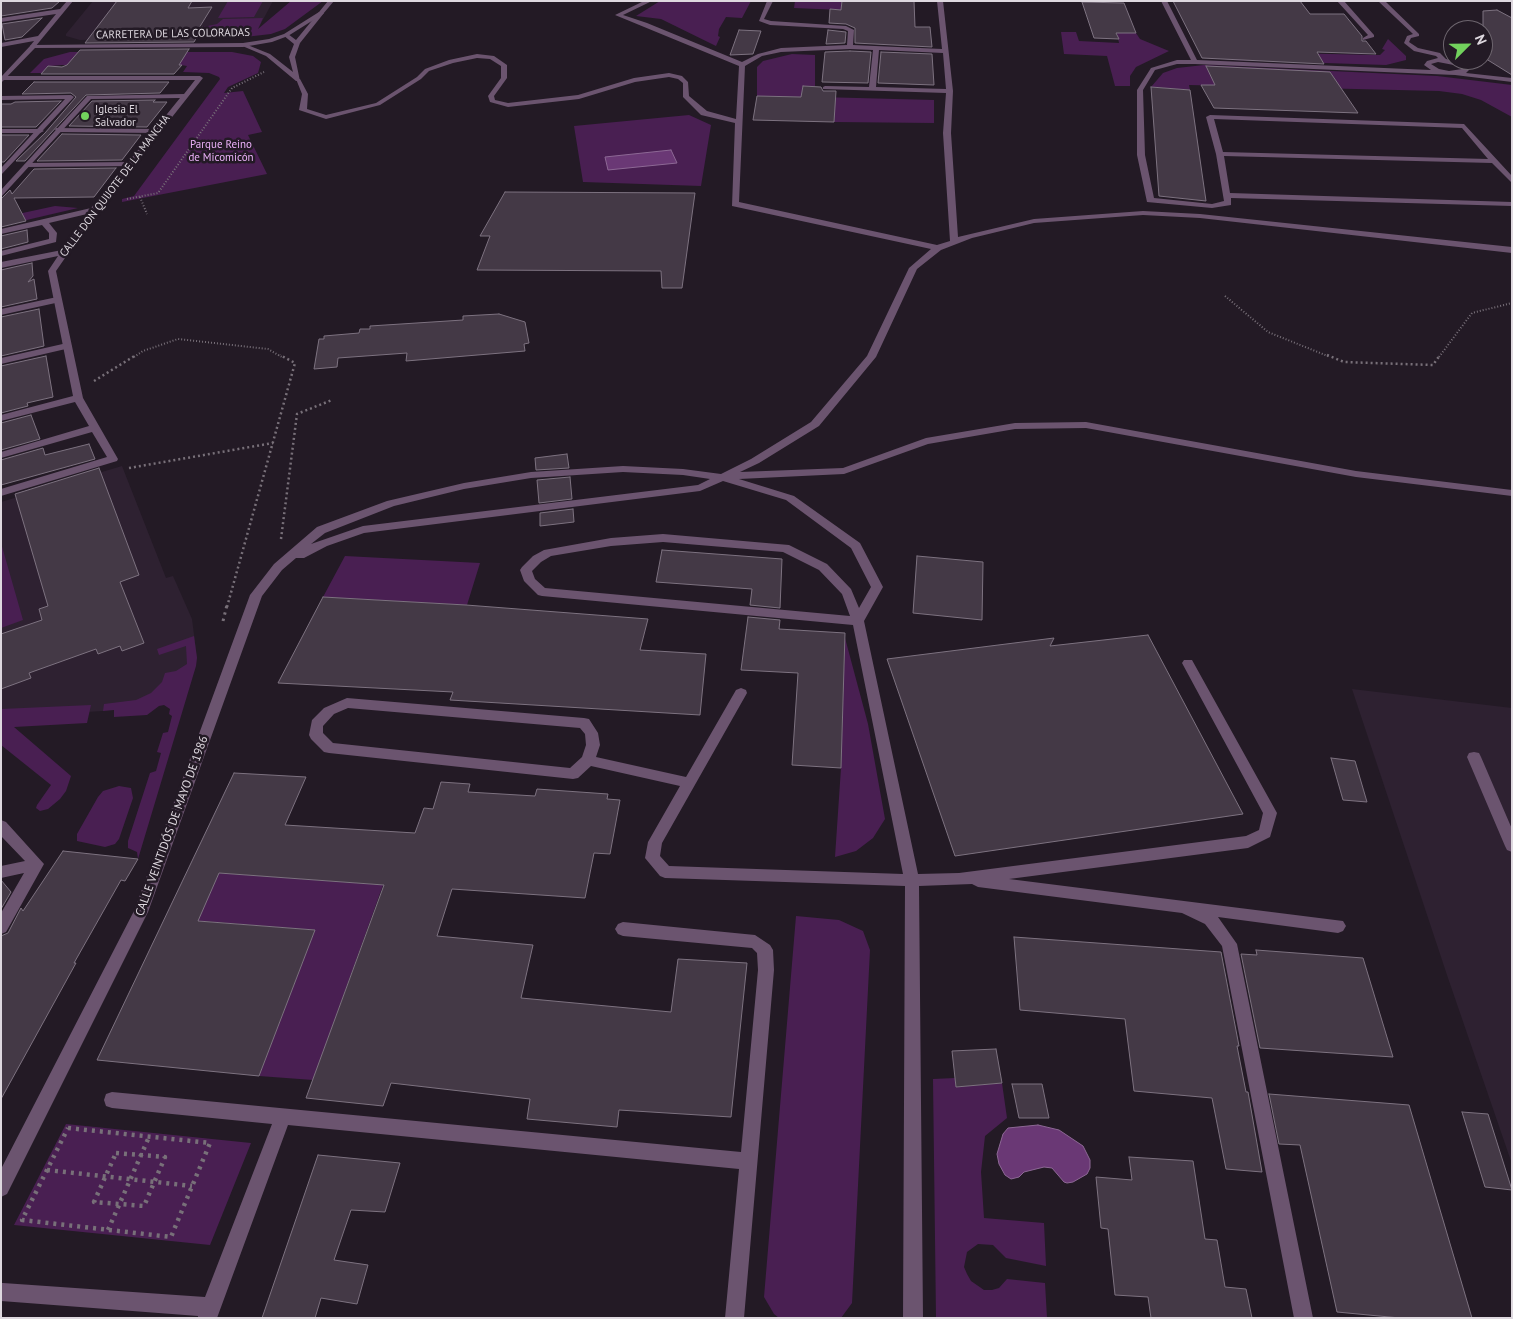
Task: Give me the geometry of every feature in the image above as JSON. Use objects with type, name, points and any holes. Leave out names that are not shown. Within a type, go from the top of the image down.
[{"type":"street","points":[[3,79],[70,1]]},
{"type":"street","name":"CARRETERA DE LAS COLORADAS","points":[[32,46],[243,45],[270,42],[286,36],[321,12],[331,1]]},
{"type":"street","points":[[649,1],[618,15],[645,24],[742,65]]},
{"type":"street","points":[[770,1],[761,20],[770,24],[844,27],[851,30],[850,47]]},
{"type":"street","points":[[940,1],[950,91],[947,133],[954,242]]},
{"type":"street","points":[[1164,1],[1195,62]]},
{"type":"street","points":[[1340,1],[1372,36],[1365,39]]},
{"type":"street","points":[[1381,1],[1417,35],[1409,37],[1406,42],[1416,50],[1438,54],[1443,60]]},
{"type":"street","points":[[1,20],[62,11]]},
{"type":"street","points":[[321,12],[298,43],[292,57],[298,80],[305,94],[303,110],[326,116],[378,104],[420,78],[428,70],[452,61],[477,56],[492,57],[504,65],[504,78],[491,96],[492,101],[508,105],[579,97],[634,80],[669,75],[680,77],[686,83],[686,98],[704,113],[740,122]]},
{"type":"street","points":[[286,36],[298,43]]},
{"type":"street","points":[[1,46],[39,38]]},
{"type":"street","points":[[270,42],[280,65]]},
{"type":"street","points":[[243,45],[268,55],[298,80]]},
{"type":"street","points":[[742,65],[760,55],[781,50],[850,47],[946,51]]},
{"type":"street","points":[[872,89],[876,48]]},
{"type":"street","points":[[1390,70],[1427,65],[1433,60],[1443,60]]},
{"type":"street","points":[[1512,79],[1390,70],[1177,62],[1153,69],[1140,90],[1140,155],[1150,200],[1212,206],[1228,203],[1220,154],[1210,117],[1464,126],[1512,181]]},
{"type":"street","points":[[742,65],[735,204],[938,248]]},
{"type":"street","points":[[1427,65],[1437,71],[1452,74],[1464,72],[1465,70]]},
{"type":"street","points":[[1479,70],[1512,79]]},
{"type":"street","name":"CALLE DON QUIJOTE DE LA MANCHA","points":[[3,79],[200,78],[94,210],[52,271],[77,395],[113,459]]},
{"type":"street","points":[[825,88],[950,91]]},
{"type":"street","points":[[1,196],[89,97],[184,96]]},
{"type":"street","points":[[1,98],[71,97],[5,166],[1,173]]},
{"type":"street","points":[[59,130],[157,131]]},
{"type":"street","points":[[1,131],[40,131]]},
{"type":"street","points":[[1220,154],[1495,161]]},
{"type":"street","points":[[28,165],[130,164]]},
{"type":"street","points":[[1227,195],[1512,204]]},
{"type":"street","points":[[1,232],[94,210]]},
{"type":"street","points":[[278,567],[324,543],[363,530],[700,488],[755,461],[815,424],[871,357],[913,268],[938,248],[969,236],[1034,221],[1143,213],[1200,216],[1512,250]]},
{"type":"street","points":[[1,254],[53,240],[53,233],[44,222]]},
{"type":"street","points":[[1,265],[64,252]]},
{"type":"street","points":[[1,312],[57,300]]},
{"type":"street","points":[[1,361],[67,346]]},
{"type":"street","points":[[1,418],[77,395]]},
{"type":"street","points":[[720,477],[844,471],[926,441],[1015,426],[1086,426],[1356,474],[1512,493]]},
{"type":"street","points":[[1,455],[95,428]]},
{"type":"street","points":[[1,493],[113,459]]},
{"type":"street","points":[[278,567],[321,530],[391,503],[464,486],[531,475],[623,469],[683,472],[720,477],[790,498],[856,546],[877,587],[858,621]]},
{"type":"street","points":[[858,621],[542,592],[530,581],[526,570],[537,559],[548,553],[611,542],[663,538],[785,548],[823,568],[847,592],[858,621],[912,880],[913,1318]]},
{"type":"street","name":"CALLE VEINTIDÓS DE MAYO DE 1986","points":[[1,1188],[141,912],[256,595],[278,567]]},
{"type":"street","points":[[741,693],[655,842],[652,858],[665,872],[912,880],[958,879],[1248,842],[1265,833],[1270,813],[1188,664]]},
{"type":"street","points":[[347,703],[584,723],[591,733],[593,745],[588,760],[573,774],[329,748],[316,734],[317,724],[329,711],[347,703]]},
{"type":"street","points":[[1474,757],[1512,846]]},
{"type":"street","points":[[588,760],[689,783]]},
{"type":"street","points":[[1,826],[37,864]]},
{"type":"street","points":[[1,872],[37,864]]},
{"type":"street","points":[[1,927],[37,864]]},
{"type":"street","points":[[958,879],[1338,926]]},
{"type":"street","points":[[1182,906],[1210,919],[1229,944],[1304,1318]]},
{"type":"street","points":[[623,929],[755,942],[765,950],[766,970],[734,1318]]},
{"type":"street","points":[[112,1100],[748,1161]]},
{"type":"street","points":[[3,1292],[209,1313],[283,1116]]},
{"type":"path","points":[[102,201],[116,201],[158,193],[232,88],[280,65]]},
{"type":"path","points":[[140,197],[147,214]]},
{"type":"path","points":[[1225,296],[1268,332],[1344,362],[1434,365],[1472,314],[1512,302]]},
{"type":"path","points":[[77,395],[142,351],[178,339],[268,349],[295,363],[221,628]]},
{"type":"path","points":[[278,567],[297,414],[332,400]]},
{"type":"path","points":[[113,459],[124,462],[127,468],[273,443]]},
{"type":"path","points":[[68,1128],[149,1136],[210,1143],[171,1237],[22,1220],[68,1128]]},
{"type":"path","points":[[108,1230],[149,1136]]},
{"type":"path","points":[[116,1152],[141,1155],[165,1157],[144,1206],[94,1202],[116,1152]]},
{"type":"path","points":[[47,1170],[192,1186]]},
{"type":"shaded area","points":[[93,1],[273,1],[257,31],[129,39],[80,40],[66,36]]},
{"type":"shaded area","points":[[671,150],[677,163],[608,170],[605,157]]},
{"type":"shaded area","points":[[122,466],[166,578],[173,576],[192,619],[197,658],[176,688],[103,711],[1,717],[1,502]]},
{"type":"shaded area","points":[[1352,689],[1512,708],[1512,1164],[1448,978]]},
{"type":"shaded area","points":[[1038,1125],[1059,1130],[1083,1146],[1090,1160],[1090,1168],[1087,1174],[1073,1182],[1067,1183],[1052,1168],[1044,1167],[1024,1172],[1019,1177],[1011,1179],[1005,1175],[999,1164],[997,1154],[1003,1134],[1008,1128]]},
{"type":"green space","points":[[228,1],[263,1],[254,17],[218,18]]},
{"type":"green space","points":[[291,1],[323,1],[285,29],[271,34],[245,37],[193,37],[203,27],[217,24],[223,19],[263,18],[258,29]]},
{"type":"green space","points":[[660,1],[751,1],[742,18],[726,17],[719,29],[718,36],[720,37],[716,46],[661,19],[636,16]]},
{"type":"green space","points":[[795,1],[842,1],[841,10],[794,8]]},
{"type":"green space","points":[[1061,32],[1076,32],[1079,41],[1119,43],[1117,33],[1136,33],[1140,39],[1169,51],[1136,67],[1130,76],[1130,86],[1115,86],[1107,56],[1064,54]]},
{"type":"green space","points":[[1388,39],[1406,56],[1406,60],[1386,65],[1233,60],[1215,58],[1198,51],[1380,55],[1385,50],[1382,49]]},
{"type":"green space","name":"Parque Reino de Micomicón","points":[[70,52],[232,52],[253,56],[261,62],[258,73],[228,87],[224,93],[243,91],[262,132],[248,135],[267,174],[122,202],[122,199],[134,196],[220,79],[209,73],[183,72],[187,66],[181,65],[62,65],[50,66],[43,73],[30,73],[44,59]]},
{"type":"green space","points":[[792,54],[815,55],[815,86],[803,86],[801,97],[757,96],[757,67],[763,61]]},
{"type":"green space","points":[[1204,65],[1437,76],[1512,85],[1512,117],[1481,100],[1462,94],[1439,91],[1189,85],[1190,90],[1151,87],[1163,73],[1177,68]]},
{"type":"green space","points":[[819,97],[934,100],[934,123],[834,122],[835,109]]},
{"type":"green space","points":[[689,115],[711,125],[701,186],[583,182],[574,126]]},
{"type":"green space","points":[[55,206],[78,208],[1,226],[18,214]]},
{"type":"green space","points":[[1,543],[23,620],[1,628]]},
{"type":"green space","points":[[345,556],[480,563],[467,605],[323,597]]},
{"type":"green space","points":[[194,636],[197,658],[196,666],[138,859],[137,852],[128,848],[128,841],[150,773],[156,771],[161,753],[157,752],[163,733],[168,732],[172,716],[169,714],[170,709],[164,705],[159,706],[147,715],[114,717],[114,710],[103,711],[104,704],[136,700],[151,693],[162,682],[165,673],[176,671],[187,664],[186,646],[159,655],[157,649]]},
{"type":"green space","points":[[845,638],[868,724],[885,819],[873,838],[856,851],[835,857],[841,768]]},
{"type":"green space","points":[[91,705],[87,723],[14,727],[71,776],[66,791],[60,799],[48,809],[40,811],[36,808],[37,805],[51,785],[1,745],[1,709]]},
{"type":"green space","points":[[119,786],[131,788],[133,798],[119,839],[115,844],[105,847],[77,841],[77,834],[98,797],[103,791]]},
{"type":"green space","points":[[219,873],[383,885],[313,1080],[259,1076],[315,930],[165,918],[209,895]]},
{"type":"green space","points":[[796,916],[839,920],[863,931],[870,950],[852,1303],[841,1318],[779,1318],[774,1314],[764,1297]]},
{"type":"green space","points":[[955,1078],[956,1087],[1002,1083],[1007,1118],[985,1136],[981,1172],[984,1218],[1044,1223],[1046,1266],[1006,1258],[993,1245],[978,1244],[967,1252],[964,1267],[971,1281],[984,1290],[999,1288],[1007,1279],[1045,1283],[1047,1318],[936,1318],[933,1079]]},
{"type":"green space","points":[[66,1124],[251,1143],[210,1245],[14,1225]]},
{"type":"building","points":[[1,1],[60,1],[52,8],[1,16]]},
{"type":"building","points":[[117,1],[192,1],[188,8],[212,7],[199,28],[203,27],[194,42],[85,43]]},
{"type":"building","points":[[842,1],[914,1],[915,27],[930,27],[932,47],[855,43],[855,28],[846,24],[829,23],[830,9],[841,10]]},
{"type":"building","points":[[1173,1],[1300,1],[1310,14],[1344,14],[1362,36],[1362,41],[1366,41],[1376,54],[1317,52],[1324,64],[1202,58]]},
{"type":"building","points":[[1082,2],[1124,3],[1136,33],[1116,33],[1119,39],[1094,38]]},
{"type":"building","points":[[1497,10],[1512,18],[1512,75],[1493,63],[1493,20],[1483,20],[1483,11]]},
{"type":"building","points":[[42,18],[22,37],[5,40],[2,24]]},
{"type":"building","points":[[739,30],[761,31],[753,54],[730,55]]},
{"type":"building","points":[[828,30],[846,32],[845,43],[826,44]]},
{"type":"building","points":[[189,49],[179,65],[182,65],[174,74],[41,74],[48,66],[62,67],[67,65],[80,50]]},
{"type":"building","points":[[825,52],[871,52],[868,83],[822,82]]},
{"type":"building","points":[[881,52],[932,54],[934,85],[878,83]]},
{"type":"building","points":[[1206,66],[1330,72],[1358,113],[1214,108],[1201,85],[1215,85]]},
{"type":"building","points":[[34,82],[169,82],[160,93],[86,95],[25,161],[16,161],[45,133],[76,97],[71,93],[22,94]]},
{"type":"building","points":[[803,86],[821,87],[823,91],[836,91],[834,122],[753,120],[757,96],[801,97]]},
{"type":"building","points":[[1151,87],[1190,90],[1206,201],[1159,196]]},
{"type":"building","points":[[155,100],[153,102],[167,102],[147,127],[69,126],[92,101]]},
{"type":"building","points":[[61,101],[36,127],[1,127],[1,104]]},
{"type":"building","points":[[62,134],[141,135],[122,160],[37,161]]},
{"type":"building","points":[[1,135],[29,135],[4,162],[1,162]]},
{"type":"building","points":[[116,168],[94,197],[14,198],[26,221],[1,227],[1,199],[10,190],[12,194],[34,169]]},
{"type":"building","points":[[505,192],[695,193],[682,288],[662,288],[661,271],[477,270],[490,236],[480,236]]},
{"type":"building","points":[[27,230],[28,242],[1,249],[1,236]]},
{"type":"building","points":[[32,263],[33,276],[28,282],[34,279],[37,299],[1,307],[1,270]]},
{"type":"building","points":[[39,309],[44,346],[1,356],[1,317]]},
{"type":"building","points":[[499,314],[525,322],[529,343],[524,344],[525,351],[406,361],[407,353],[338,358],[337,367],[314,369],[319,339],[324,339],[324,336],[359,333],[360,329],[370,329],[370,326],[463,320],[463,316]]},
{"type":"building","points":[[46,356],[53,397],[27,403],[28,406],[1,413],[1,366]]},
{"type":"building","points":[[31,415],[40,439],[1,450],[1,423]]},
{"type":"building","points":[[89,444],[95,459],[1,485],[1,460],[43,448],[45,455]]},
{"type":"building","points":[[567,454],[569,468],[536,470],[535,458]]},
{"type":"building","points":[[99,468],[139,575],[120,582],[144,643],[122,651],[120,646],[98,654],[96,649],[29,673],[31,678],[1,689],[1,634],[42,620],[39,609],[48,606],[15,494]]},
{"type":"building","points":[[570,477],[572,499],[539,503],[537,480]]},
{"type":"building","points":[[573,509],[574,522],[540,526],[540,513]]},
{"type":"building","points":[[662,550],[782,559],[780,608],[750,605],[752,589],[656,582]]},
{"type":"building","points":[[917,556],[983,562],[982,620],[913,613]]},
{"type":"building","points":[[323,597],[466,605],[648,619],[640,650],[706,654],[700,715],[450,700],[453,692],[278,683]]},
{"type":"building","points":[[748,617],[780,620],[779,629],[845,633],[841,768],[792,765],[798,673],[741,670]]},
{"type":"building","points":[[1148,635],[1243,814],[955,856],[887,659],[1054,638],[1050,646]]},
{"type":"building","points":[[1331,758],[1355,761],[1367,802],[1343,800]]},
{"type":"building","points":[[234,773],[306,777],[285,825],[415,833],[424,808],[433,809],[441,782],[470,784],[468,792],[535,796],[537,789],[608,794],[607,799],[620,800],[610,854],[594,853],[585,898],[452,889],[437,936],[533,945],[521,998],[671,1012],[678,959],[747,963],[731,1117],[619,1110],[617,1127],[527,1119],[530,1099],[391,1083],[383,1106],[306,1098],[384,885],[219,873],[198,921],[315,930],[259,1076],[97,1060]]},
{"type":"building","points":[[63,851],[138,859],[125,881],[121,880],[1,1099],[1,936],[8,933],[21,908],[23,911]]},
{"type":"building","points":[[1,880],[11,892],[1,909]]},
{"type":"building","points":[[1014,937],[1221,952],[1262,1172],[1226,1169],[1212,1098],[1134,1091],[1125,1019],[1020,1010]]},
{"type":"building","points":[[1256,950],[1363,958],[1393,1057],[1260,1048],[1241,954],[1257,955]]},
{"type":"building","points":[[996,1049],[1002,1083],[956,1087],[952,1051]]},
{"type":"building","points":[[1012,1084],[1042,1084],[1049,1118],[1019,1118]]},
{"type":"building","points":[[1269,1094],[1409,1105],[1472,1318],[1400,1318],[1337,1312],[1300,1145],[1279,1144]]},
{"type":"building","points":[[1462,1112],[1488,1114],[1512,1190],[1485,1187]]},
{"type":"building","points":[[318,1155],[400,1163],[385,1212],[351,1210],[334,1260],[368,1265],[357,1304],[321,1298],[315,1318],[262,1318]]},
{"type":"building","points":[[1129,1157],[1193,1161],[1205,1239],[1217,1240],[1225,1287],[1246,1289],[1252,1318],[1151,1318],[1148,1297],[1115,1295],[1108,1229],[1101,1228],[1096,1177],[1132,1180]]},
{"type":"place","name":"Iglesia El Salvador","points":[[85,116]]}]
